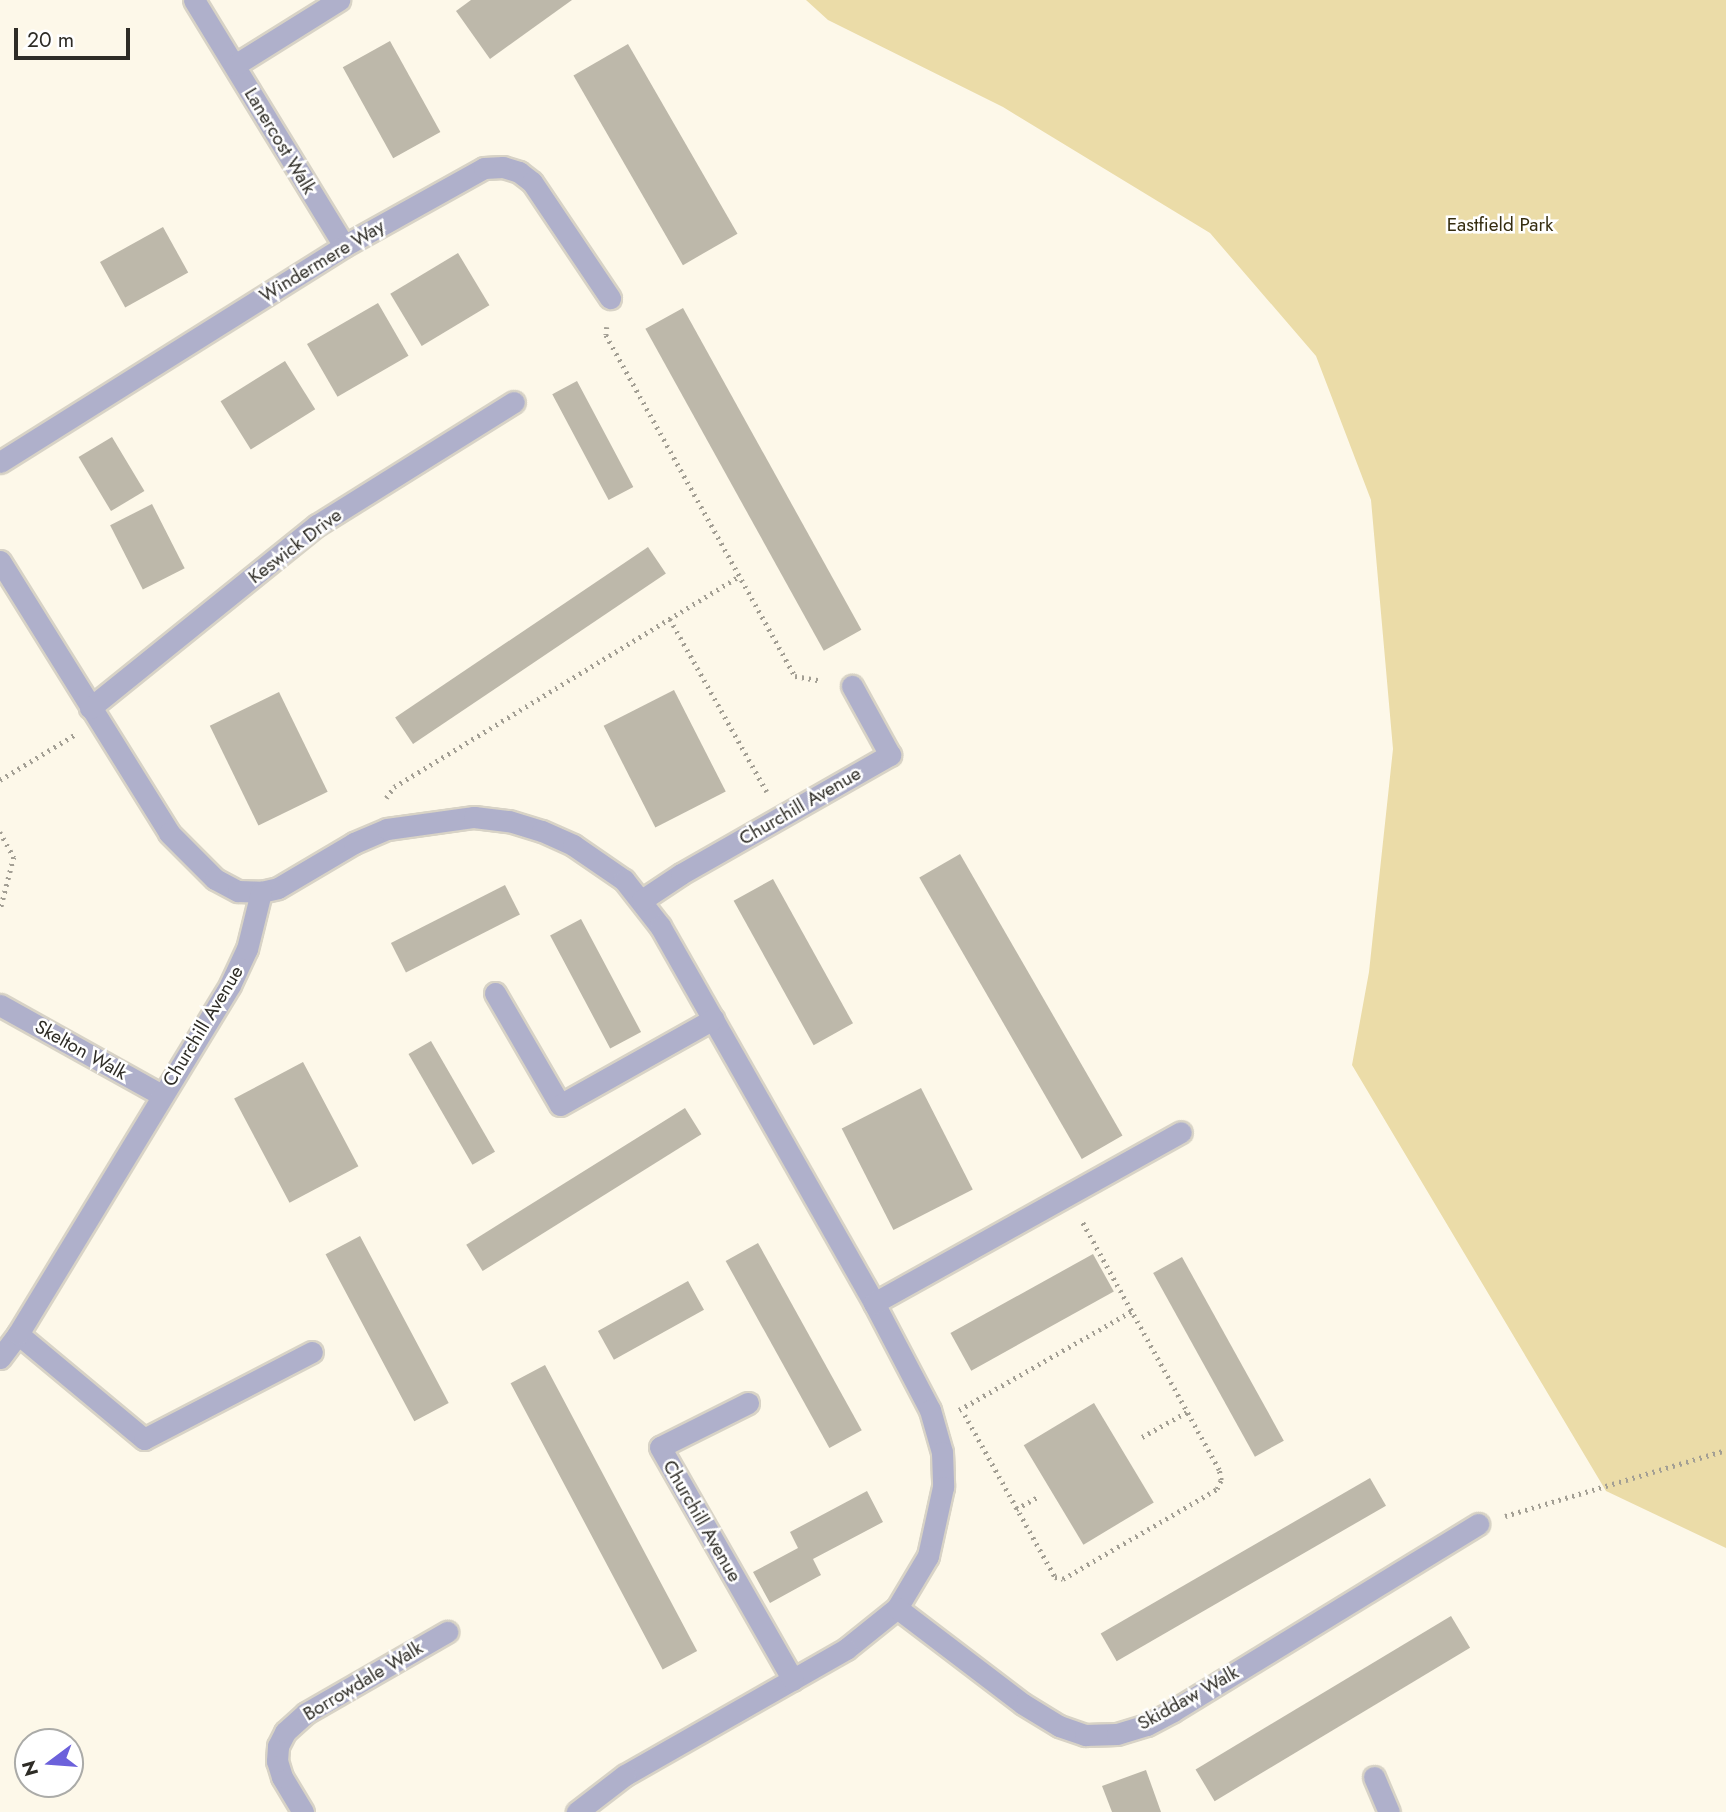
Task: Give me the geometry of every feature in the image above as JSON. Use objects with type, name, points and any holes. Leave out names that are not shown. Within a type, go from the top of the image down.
[{"type":"street","name":"Lanercost Walk","points":[[194,0],[344,246]]},
{"type":"street","points":[[235,65],[339,0]]},
{"type":"street","name":"Windermere Way","points":[[0,462],[344,246],[484,168],[502,167],[519,172],[533,182],[610,298]]},
{"type":"street","name":"Keswick Drive","points":[[94,714],[317,525],[514,402]]},
{"type":"street","points":[[0,561],[169,833],[192,859],[215,879],[239,891],[261,892],[301,877],[354,843],[387,829],[434,820],[474,817],[509,821],[573,845],[624,880],[642,900],[713,1019],[874,1303],[930,1410],[942,1452],[943,1487],[928,1556],[897,1608],[867,1634],[793,1680],[625,1775],[577,1812]]},
{"type":"street","name":"Churchill Avenue","points":[[642,900],[681,874],[890,755],[852,686]]},
{"type":"street","name":"Churchill Avenue","points":[[0,1359],[18,1334],[230,985],[247,949],[261,892]]},
{"type":"street","points":[[495,993],[560,1105],[713,1019]]},
{"type":"street","name":"Skelton Walk","points":[[0,1005],[162,1095]]},
{"type":"street","points":[[874,1303],[1181,1132]]},
{"type":"street","points":[[18,1334],[144,1439],[312,1352]]},
{"type":"street","name":"Churchill Avenue","points":[[748,1403],[660,1447],[793,1680]]},
{"type":"street","name":"Skiddaw Walk","points":[[897,1608],[1023,1704],[1059,1726],[1085,1735],[1117,1734],[1147,1725],[1173,1711],[1478,1524]]},
{"type":"street","name":"Borrowdale Walk","points":[[303,1812],[282,1777],[277,1761],[278,1746],[285,1732],[306,1713],[447,1632]]},
{"type":"street","points":[[1374,1777],[1389,1812]]},
{"type":"path","points":[[610,298],[606,335],[795,676],[852,686]]},
{"type":"path","points":[[354,843],[394,786],[740,576]]},
{"type":"path","points":[[670,619],[781,817]]},
{"type":"path","points":[[0,780],[94,714]]},
{"type":"path","points":[[0,832],[14,857],[0,911]]},
{"type":"path","points":[[1068,1195],[1132,1311],[1219,1470],[1221,1480],[1217,1489],[1063,1579],[1055,1577],[962,1408],[1132,1311]]},
{"type":"path","points":[[1142,1437],[1187,1412]]},
{"type":"path","points":[[1478,1524],[1726,1450]]},
{"type":"path","points":[[1016,1509],[1039,1496]]},
{"type":"green space","name":"Eastfield Park","points":[[806,0],[1726,0],[1726,1548],[1606,1491],[1352,1065],[1369,972],[1393,749],[1371,500],[1316,356],[1210,233],[1003,107],[828,20]]},
{"type":"building","points":[[471,0],[572,0],[490,59],[456,11]]},
{"type":"building","points":[[390,41],[440,132],[393,158],[343,67]]},
{"type":"building","points":[[628,44],[738,234],[683,265],[573,76]]},
{"type":"building","points":[[163,227],[188,272],[125,307],[100,262]]},
{"type":"building","points":[[458,253],[489,305],[422,346],[390,294]]},
{"type":"building","points":[[378,303],[408,356],[337,397],[307,344]]},
{"type":"building","points":[[683,308],[861,630],[824,651],[645,329]]},
{"type":"building","points":[[285,361],[315,409],[251,450],[221,401]]},
{"type":"building","points":[[577,381],[633,487],[609,500],[552,394]]},
{"type":"building","points":[[112,437],[144,491],[111,511],[79,457]]},
{"type":"building","points":[[152,504],[185,568],[143,589],[110,525]]},
{"type":"building","points":[[648,547],[666,574],[413,744],[395,718]]},
{"type":"building","points":[[674,690],[726,792],[655,827],[604,726]]},
{"type":"building","points":[[279,692],[328,792],[258,826],[210,726]]},
{"type":"building","points":[[960,854],[1122,1135],[1082,1159],[919,878]]},
{"type":"building","points":[[773,879],[853,1023],[814,1045],[734,901]]},
{"type":"building","points":[[505,885],[520,914],[406,973],[391,943]]},
{"type":"building","points":[[581,919],[641,1032],[610,1048],[550,935]]},
{"type":"building","points":[[431,1041],[495,1152],[472,1165],[408,1054]]},
{"type":"building","points":[[303,1062],[358,1166],[290,1203],[234,1099]]},
{"type":"building","points":[[921,1088],[973,1190],[893,1230],[842,1128]]},
{"type":"building","points":[[685,1108],[701,1134],[483,1271],[466,1245]]},
{"type":"building","points":[[360,1236],[449,1403],[414,1421],[326,1254]]},
{"type":"building","points":[[758,1243],[862,1430],[829,1448],[726,1261]]},
{"type":"building","points":[[1093,1254],[1114,1292],[971,1371],[950,1333]]},
{"type":"building","points":[[1182,1257],[1284,1441],[1255,1457],[1153,1273]]},
{"type":"building","points":[[688,1281],[704,1310],[614,1360],[598,1331]]},
{"type":"building","points":[[545,1365],[697,1651],[663,1669],[511,1383]]},
{"type":"building","points":[[1094,1403],[1154,1502],[1083,1545],[1024,1445]]},
{"type":"building","points":[[1370,1478],[1386,1506],[1117,1661],[1101,1634]]},
{"type":"building","points":[[867,1491],[883,1522],[813,1559],[821,1575],[770,1603],[753,1572],[798,1548],[790,1532]]},
{"type":"building","points":[[1451,1616],[1470,1648],[1215,1801],[1196,1769]]},
{"type":"building","points":[[1146,1770],[1161,1812],[1112,1812],[1102,1786]]}]
